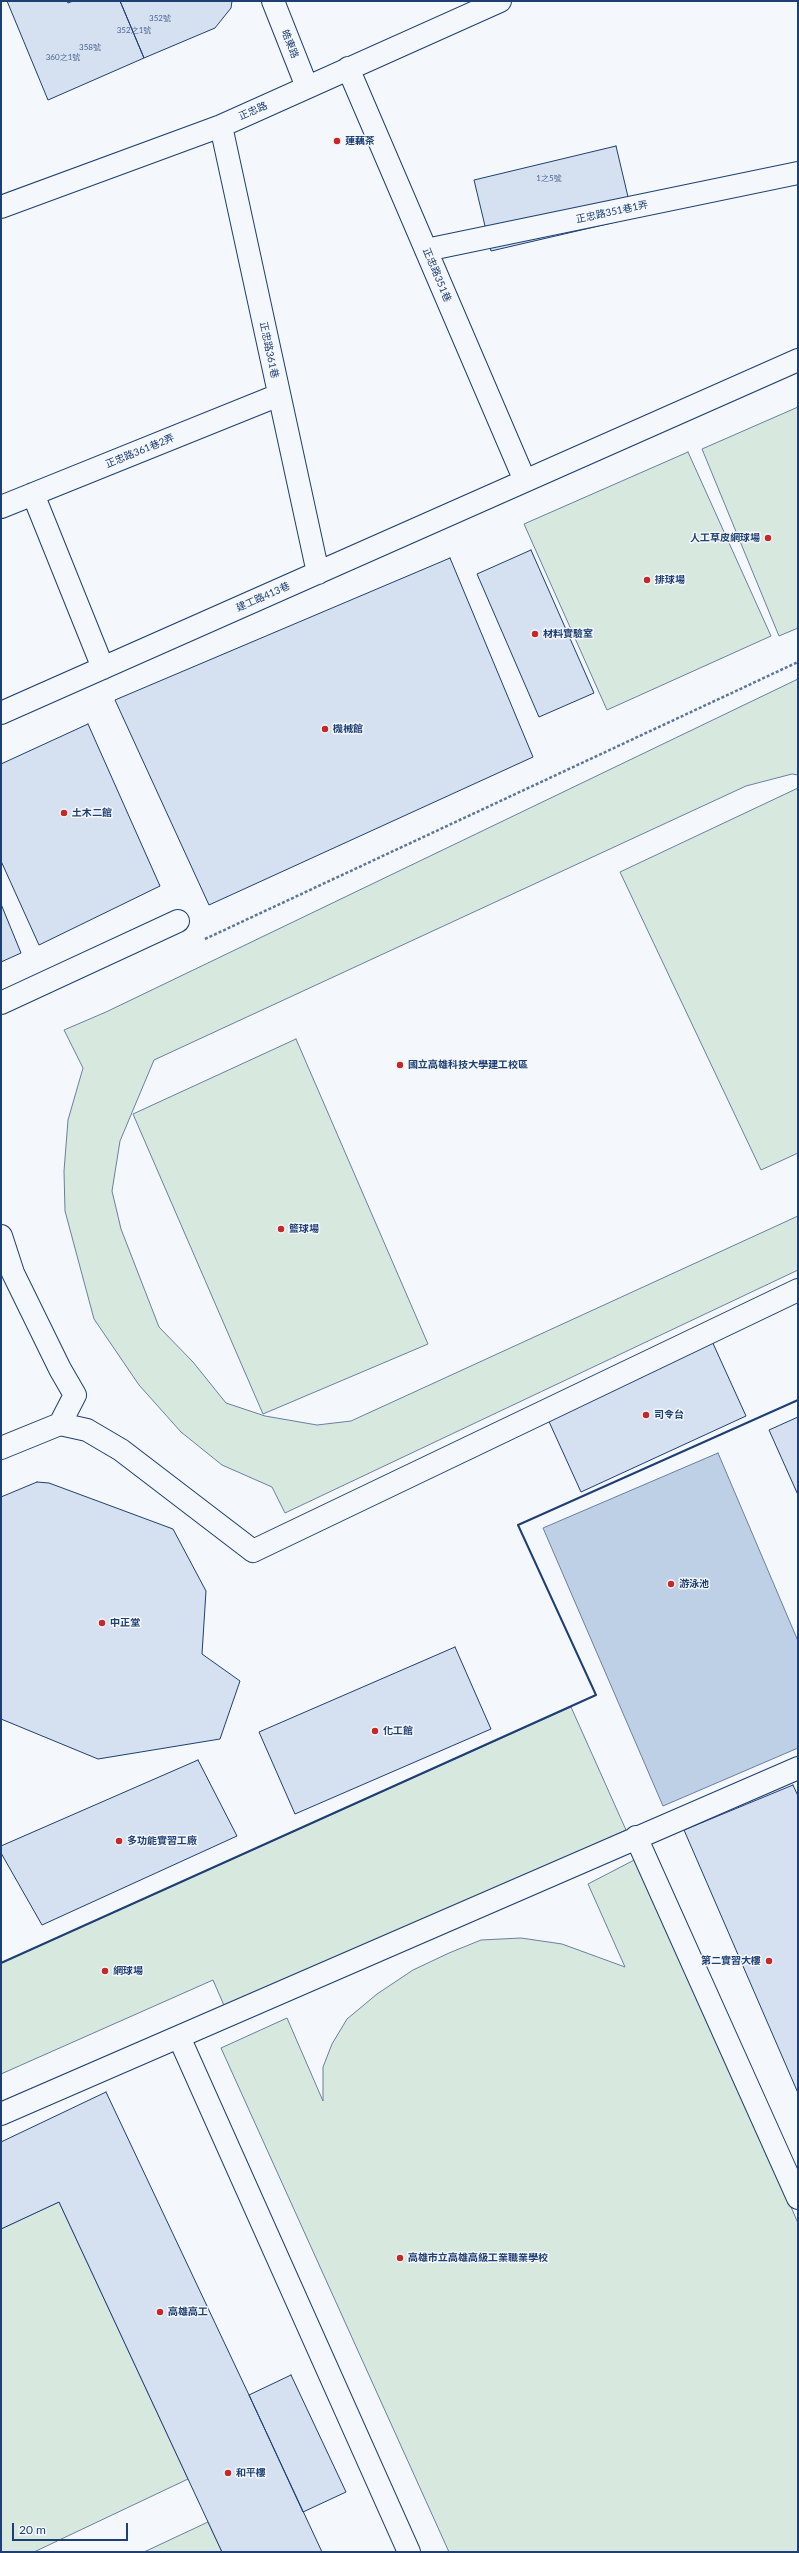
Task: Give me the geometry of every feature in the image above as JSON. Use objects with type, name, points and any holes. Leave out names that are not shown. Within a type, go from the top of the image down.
[{"type":"street","name":"皓東路","points":[[273,1],[307,87]]},
{"type":"street","name":"正忠路","points":[[1,207],[221,126],[500,1]]},
{"type":"street","name":"正忠路351巷","points":[[348,68],[526,481]]},
{"type":"street","name":"正忠路361巷","points":[[221,126],[318,573]]},
{"type":"street","name":"正忠路351巷1弄","points":[[426,250],[798,173]]},
{"type":"street","name":"建工路413巷","points":[[1,713],[798,360]]},
{"type":"street","name":"正忠路361巷2弄","points":[[1,507],[279,395]]},
{"type":"street","points":[[33,494],[103,668]]},
{"type":"street","points":[[1,1003],[178,921]]},
{"type":"street","points":[[1,1236],[13,1273],[60,1369],[75,1395],[60,1424]]},
{"type":"street","points":[[1,1448],[60,1424],[87,1430],[121,1450],[253,1550],[798,1290]]},
{"type":"street","points":[[1,2114],[636,1837],[798,1768]]},
{"type":"street","points":[[636,1837],[798,2198]]},
{"type":"street","points":[[179,2037],[409,2552]]},
{"type":"path","points":[[200,941],[798,662]]},
{"type":"shaded area","name":"人工草皮網球場","points":[[798,407],[798,628],[779,636],[702,449]]},
{"type":"shaded area","name":"排球場","points":[[688,452],[771,636],[607,710],[524,524]]},
{"type":"shaded area","points":[[798,679],[798,775],[792,774],[746,786],[154,1060],[120,1141],[112,1191],[121,1229],[159,1327],[193,1362],[226,1403],[265,1416],[317,1425],[351,1421],[798,1216],[798,1270],[285,1513],[272,1487],[222,1465],[181,1432],[139,1385],[94,1319],[65,1211],[64,1171],[68,1120],[83,1068],[64,1030],[106,1012]]},
{"type":"shaded area","points":[[798,788],[798,1153],[761,1170],[620,872]]},
{"type":"shaded area","name":"籃球場","points":[[296,1039],[428,1344],[263,1414],[133,1114]]},
{"type":"shaded area","points":[[571,1707],[626,1830],[226,2010],[213,1980],[1,2074],[1,1963]]},
{"type":"shaded area","points":[[638,1858],[798,2223],[798,2552],[449,2552],[221,2048],[287,2018],[323,2101],[323,2067],[332,2044],[347,2019],[377,1994],[413,1970],[449,1953],[481,1940],[521,1938],[562,1944],[625,1967],[588,1884]]},
{"type":"shaded area","points":[[59,2202],[188,2479],[34,2552],[1,2552],[1,2229]]},
{"type":"shaded area","points":[[208,2522],[222,2552],[144,2552]]},
{"type":"water","name":"游泳池","points":[[718,1453],[798,1641],[798,1748],[663,1806],[543,1528]]},
{"type":"building","points":[[7,1],[67,1],[68,3],[73,1],[120,1],[144,58],[48,100]]},
{"type":"building","points":[[120,1],[232,1],[231,8],[215,28],[144,58]]},
{"type":"building","points":[[616,146],[633,218],[491,251],[474,180]]},
{"type":"building","name":"材料實驗室","points":[[531,550],[594,693],[539,717],[477,574]]},
{"type":"building","name":"機械館","points":[[450,558],[533,757],[209,905],[115,700]]},
{"type":"building","name":"土木二館","points":[[88,724],[160,886],[39,945],[1,861],[1,764]]},
{"type":"building","points":[[1,904],[21,953],[1,962]]},
{"type":"building","name":"司令台","points":[[711,1339],[746,1416],[581,1492],[546,1415]]},
{"type":"building","points":[[798,1417],[798,1495],[769,1430]]},
{"type":"building","name":"中正堂","points":[[37,1482],[49,1483],[173,1529],[206,1591],[202,1654],[240,1681],[220,1739],[98,1759],[1,1719],[1,1497]]},
{"type":"building","name":"化工館","points":[[455,1647],[491,1729],[295,1814],[259,1732]]},
{"type":"building","name":"多功能實習工廠","points":[[198,1760],[237,1836],[42,1925],[1,1853],[1,1846]]},
{"type":"building","name":"第二實習大樓","points":[[793,1785],[798,1796],[798,2093],[684,1830]]},
{"type":"building","name":"高雄高工","points":[[106,2092],[322,2552],[222,2552],[59,2202],[1,2229],[1,2142]]},
{"type":"building","points":[[291,2375],[346,2492],[303,2512],[249,2395]]},
{"type":"wall","points":[[1,1963],[596,1695],[518,1525],[798,1400]]},
{"type":"place","name":"蓮藕茶","points":[[337,141]]},
{"type":"place","name":"人工草皮網球場","points":[[768,538]]},
{"type":"place","name":"排球場","points":[[647,580]]},
{"type":"place","name":"材料實驗室","points":[[535,634]]},
{"type":"place","name":"機械館","points":[[325,729]]},
{"type":"place","name":"土木二館","points":[[64,813]]},
{"type":"place","name":"國立高雄科技大學建工校區","points":[[400,1065]]},
{"type":"place","name":"籃球場","points":[[281,1229]]},
{"type":"place","name":"司令台","points":[[646,1415]]},
{"type":"place","name":"游泳池","points":[[671,1584]]},
{"type":"place","name":"中正堂","points":[[102,1623]]},
{"type":"place","name":"化工館","points":[[375,1731]]},
{"type":"place","name":"多功能實習工廠","points":[[119,1841]]},
{"type":"place","name":"第二實習大樓","points":[[769,1961]]},
{"type":"place","name":"網球場","points":[[105,1971]]},
{"type":"place","name":"高雄市立高雄高級工業職業學校","points":[[400,2258]]},
{"type":"place","name":"高雄高工","points":[[160,2312]]},
{"type":"place","name":"和平樓","points":[[228,2473]]}]
